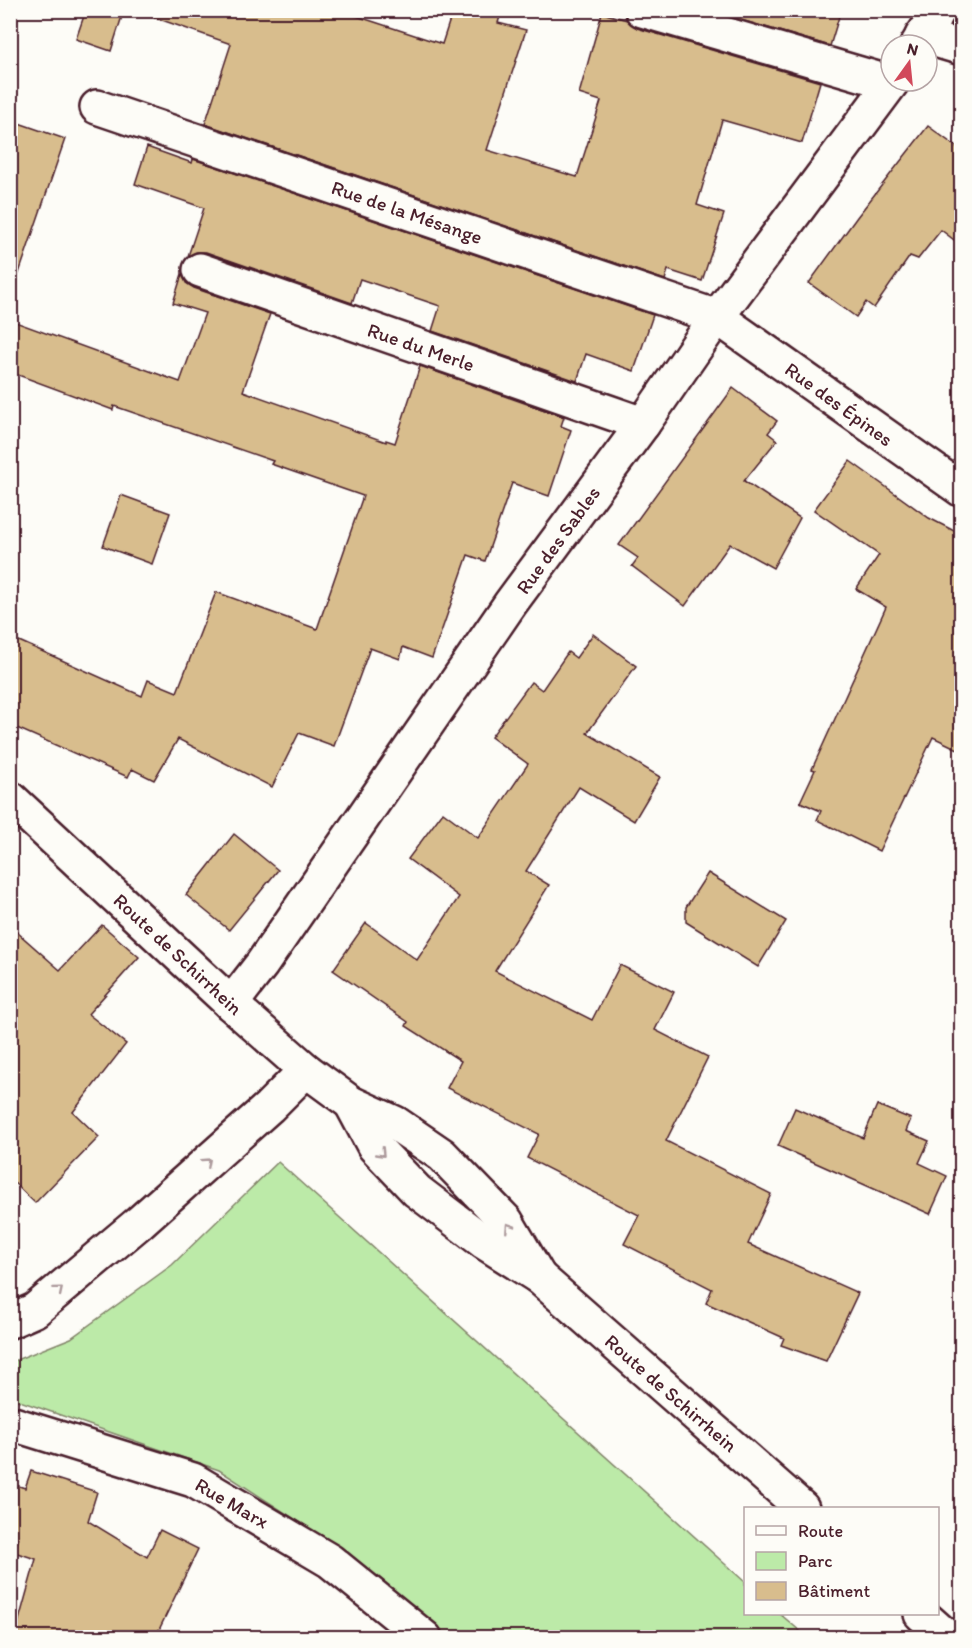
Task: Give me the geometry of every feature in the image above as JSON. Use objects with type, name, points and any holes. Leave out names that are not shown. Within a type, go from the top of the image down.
[{"type":"street","points":[[642,10],[879,78]]},
{"type":"street","points":[[926,31],[962,48]]},
{"type":"street","name":"Rue des Sables","points":[[231,1004],[262,964],[510,604],[643,424],[717,317],[884,93]]},
{"type":"street","name":"Rue de la Mésange","points":[[97,107],[717,317]]},
{"type":"street","name":"Rue du Merle","points":[[200,270],[643,424]]},
{"type":"street","name":"Rue des Épines","points":[[717,317],[962,490]]},
{"type":"street","name":"Route de Schirrhein","points":[[10,798],[231,1004],[306,1070],[351,1103],[395,1123],[442,1155],[506,1221],[539,1277]]},
{"type":"street","points":[[10,1321],[35,1310],[140,1222],[269,1107],[306,1070]]},
{"type":"street","name":"Route de Schirrhein","points":[[351,1103],[374,1146],[417,1191],[484,1242],[539,1277],[800,1507]]},
{"type":"street","name":"Rue Marx","points":[[10,1423],[193,1480],[330,1561],[425,1638]]},
{"type":"street","points":[[922,1615],[948,1638]]},
{"type":"green space","points":[[278,1162],[744,1581],[744,1615],[781,1615],[807,1637],[443,1637],[332,1543],[219,1470],[11,1398],[11,1362],[71,1338],[172,1265]]},
{"type":"building","points":[[86,10],[124,10],[111,51],[76,39]]},
{"type":"building","points":[[154,10],[338,10],[442,44],[453,10],[502,10],[498,23],[526,30],[487,150],[577,177],[601,101],[579,94],[602,13],[627,20],[637,28],[820,82],[802,143],[722,120],[697,205],[724,214],[702,281],[668,270],[665,280],[205,124],[231,44],[153,17]]},
{"type":"building","points":[[722,10],[841,10],[830,46],[721,14]]},
{"type":"building","points":[[10,120],[65,139],[17,279],[10,278]]},
{"type":"building","points":[[928,126],[962,151],[962,246],[941,230],[918,259],[910,256],[874,308],[866,302],[856,317],[809,283]]},
{"type":"building","points":[[147,147],[192,163],[193,159],[653,315],[634,371],[586,354],[577,381],[432,331],[440,306],[360,279],[352,303],[206,252],[197,252],[188,256],[204,208],[135,184]]},
{"type":"building","points":[[182,274],[186,283],[194,288],[270,314],[243,391],[386,442],[386,440],[395,443],[420,366],[564,417],[561,426],[571,430],[549,496],[512,483],[485,561],[468,555],[432,658],[403,647],[400,659],[370,648],[334,746],[299,733],[272,787],[178,739],[154,780],[132,769],[128,777],[10,725],[10,637],[142,696],[148,680],[177,692],[216,592],[317,629],[363,496],[271,464],[273,461],[114,406],[113,410],[10,372],[10,320],[180,382],[205,313],[173,303]]},
{"type":"building","points":[[733,388],[777,421],[768,433],[777,440],[744,481],[800,518],[773,568],[730,544],[685,606],[632,566],[638,558],[619,545]]},
{"type":"building","points":[[850,461],[929,518],[962,535],[962,751],[933,737],[879,851],[817,820],[821,811],[800,802],[815,770],[812,769],[886,607],[856,589],[879,555],[814,510]]},
{"type":"building","points":[[121,495],[170,513],[152,564],[103,546]]},
{"type":"building","points":[[593,634],[636,666],[587,733],[660,777],[634,821],[579,787],[526,871],[549,885],[495,971],[592,1020],[620,965],[674,992],[655,1030],[708,1057],[666,1141],[771,1194],[748,1244],[858,1293],[826,1361],[781,1345],[784,1338],[706,1303],[712,1289],[624,1244],[639,1215],[527,1158],[539,1134],[447,1088],[461,1061],[406,1026],[408,1022],[333,970],[366,923],[417,960],[459,897],[408,859],[443,812],[478,838],[528,764],[491,737],[531,682],[542,690],[568,652],[576,658]]},
{"type":"building","points":[[234,834],[278,870],[229,930],[186,895]]},
{"type":"building","points":[[708,873],[786,921],[758,967],[686,922],[686,907]]},
{"type":"building","points":[[102,925],[139,957],[88,1014],[126,1044],[73,1112],[99,1137],[35,1203],[10,1179],[10,926],[60,970]]},
{"type":"building","points":[[877,1105],[911,1119],[906,1131],[929,1141],[919,1163],[947,1176],[930,1214],[778,1146],[795,1108],[863,1138]]},
{"type":"building","points":[[31,1471],[97,1492],[88,1521],[147,1557],[160,1530],[198,1549],[155,1638],[14,1638],[36,1559],[14,1552],[19,1538],[10,1535],[10,1483],[25,1488]]}]
